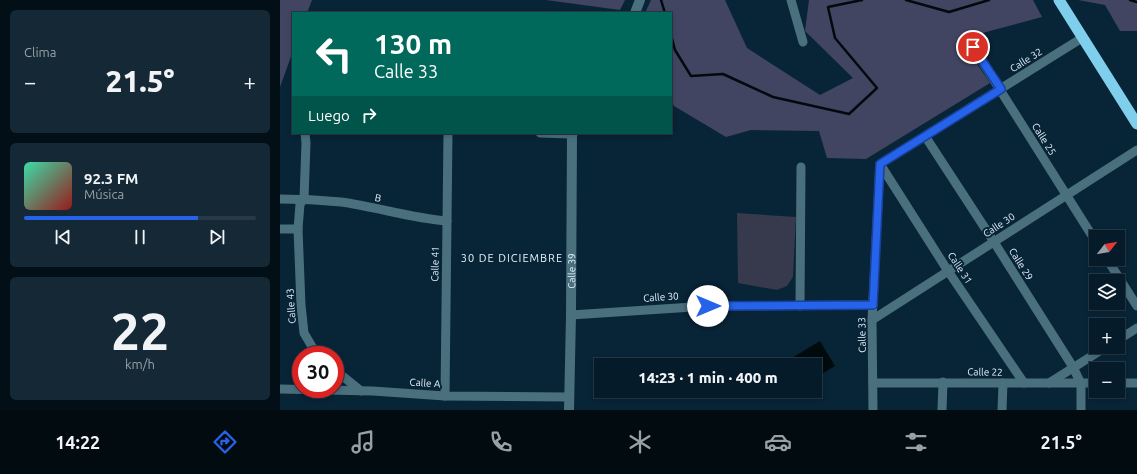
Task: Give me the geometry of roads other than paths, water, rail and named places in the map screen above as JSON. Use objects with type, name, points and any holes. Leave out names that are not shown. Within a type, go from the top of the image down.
[{"type":"highway","points":[[1059,0],[1137,124]]},
{"type":"street","points":[[791,0],[804,42]]},
{"type":"street","name":"Calle 32","points":[[880,164],[1082,38]]},
{"type":"street","name":"Calle 25","points":[[973,47],[1001,89],[1089,231]]},
{"type":"street","name":"Calle 43","points":[[305,134],[304,199],[300,204],[298,229],[301,305],[304,334],[311,346]]},
{"type":"street","name":"Calle 41","points":[[445,396],[448,134]]},
{"type":"street","name":"Calle 39","points":[[569,410],[573,134]]},
{"type":"street","name":"Calle 29","points":[[925,136],[1073,367],[1081,384],[1081,410]]},
{"type":"street","name":"Calle 30","points":[[872,320],[1137,150]]},
{"type":"street","name":"Calle 31","points":[[880,164],[948,271],[1024,383]]},
{"type":"street","name":"Calle 33","points":[[873,410],[872,320],[880,164]]},
{"type":"street","points":[[800,306],[801,167]]},
{"type":"street","name":"B","points":[[280,199],[342,202],[427,219],[447,221]]},
{"type":"street","points":[[280,229],[298,229]]},
{"type":"street","points":[[1111,266],[1137,306]]},
{"type":"street","name":"Calle 30","points":[[571,316],[701,306],[873,305]]},
{"type":"street","points":[[1125,336],[1137,328]]},
{"type":"street","points":[[1049,383],[1094,354]]},
{"type":"street","points":[[344,377],[361,391]]},
{"type":"street","points":[[942,410],[943,382]]},
{"type":"street","name":"Calle 22","points":[[873,383],[1089,383]]},
{"type":"street","points":[[1002,410],[1003,383]]},
{"type":"street","points":[[1125,383],[1137,383]]},
{"type":"street","name":"Calle A","points":[[280,389],[361,391],[445,396],[569,397]]},
{"type":"waterway","points":[[661,0],[665,12]]},
{"type":"waterway","points":[[672,39],[675,50],[691,76],[723,74],[773,97],[849,114],[877,88],[835,38],[828,7],[862,0]]},
{"type":"waterway","points":[[906,0],[949,12],[989,0]]},
{"type":"waterway","points":[[1130,0],[1137,2]]},
{"type":"district","name":"30 DE DICIEMBRE","points":[[512,258]]}]
